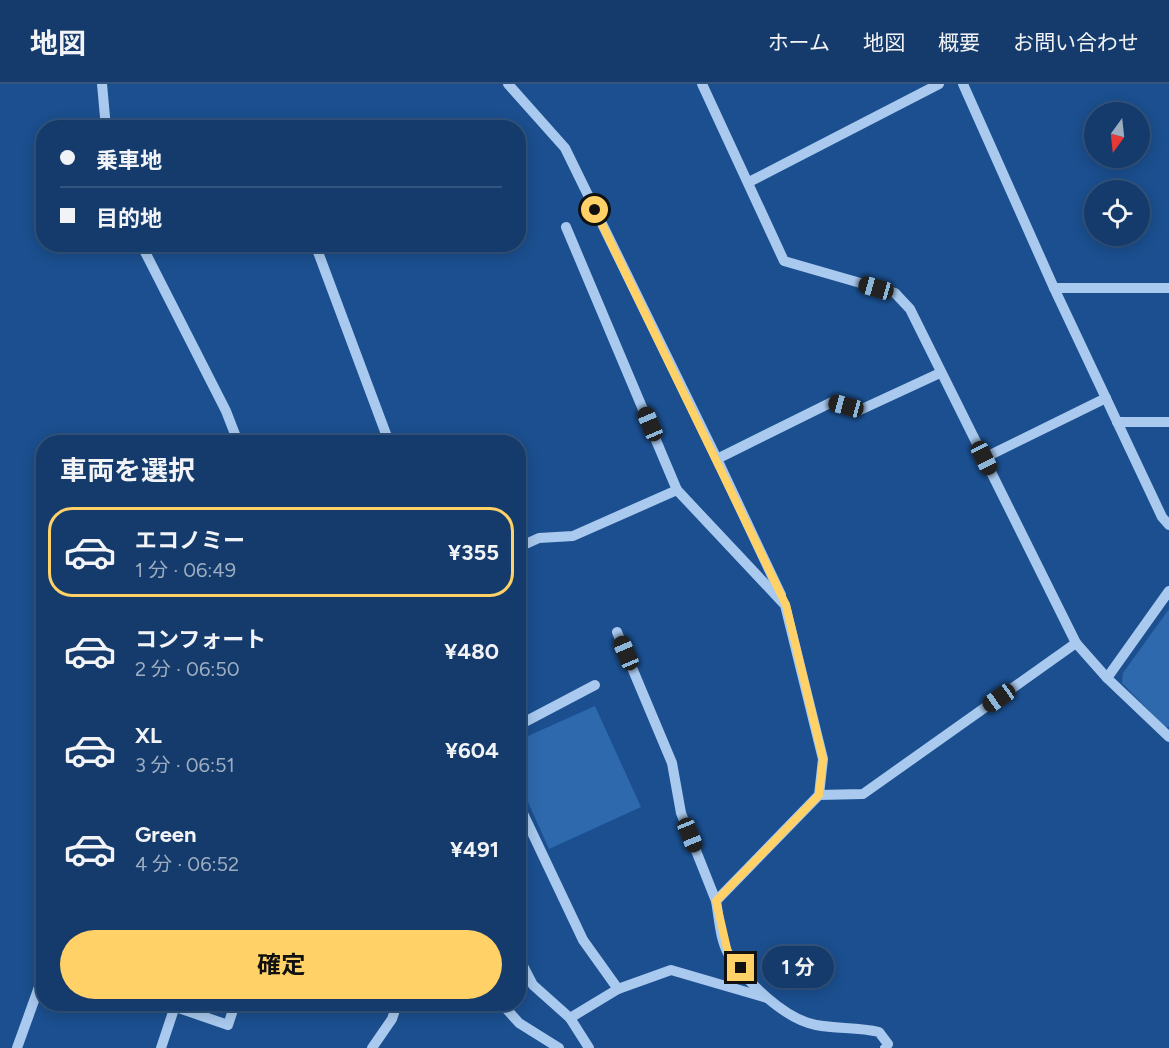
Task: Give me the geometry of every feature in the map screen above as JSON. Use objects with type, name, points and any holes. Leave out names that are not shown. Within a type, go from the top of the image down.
[{"type":"street","points":[[102,84],[105,120]]},
{"type":"street","points":[[508,84],[565,148],[786,605],[823,759],[819,795],[716,901]]},
{"type":"street","points":[[702,84],[784,261],[896,293],[910,309],[940,374],[1076,643],[1107,678],[1169,737]]},
{"type":"street","points":[[749,182],[939,84]]},
{"type":"street","points":[[963,84],[1053,288],[1162,517],[1169,525]]},
{"type":"street","points":[[566,227],[677,490],[786,605]]},
{"type":"street","points":[[145,252],[226,411],[235,435]]},
{"type":"street","points":[[318,252],[386,435]]},
{"type":"street","points":[[1053,288],[1169,288]]},
{"type":"street","points":[[717,459],[832,402],[861,410],[940,374]]},
{"type":"street","points":[[984,458],[1106,398]]},
{"type":"street","points":[[1118,422],[1169,422]]},
{"type":"street","points":[[526,544],[539,538],[573,536],[677,490]]},
{"type":"street","points":[[1107,678],[1169,591]]},
{"type":"street","points":[[617,632],[672,763],[681,813],[716,901],[728,953],[767,998],[790,1017],[816,1026],[858,1027],[879,1032],[888,1044],[885,1048]]},
{"type":"street","points":[[819,795],[863,794],[1076,643]]},
{"type":"street","points":[[526,721],[595,685]]},
{"type":"street","points":[[526,831],[583,940],[618,989]]},
{"type":"street","points":[[570,1018],[618,989],[671,970],[767,998]]},
{"type":"street","points":[[526,972],[533,985],[570,1018],[589,1048]]},
{"type":"street","points":[[17,1048],[36,995]]},
{"type":"street","points":[[161,1048],[170,1011]]},
{"type":"street","points":[[188,1011],[228,1025],[233,1011]]},
{"type":"street","points":[[372,1048],[392,1019],[395,1011]]},
{"type":"street","points":[[508,1011],[519,1023],[559,1048]]},
{"type":"shaded area","points":[[1169,609],[1169,727],[1165,727],[1122,683],[1123,673]]},
{"type":"shaded area","points":[[595,706],[641,807],[549,849],[526,798],[526,737]]},
{"type":"route","points":[[595,210],[786,605],[823,759],[819,795],[716,901],[728,953],[741,968]]}]
